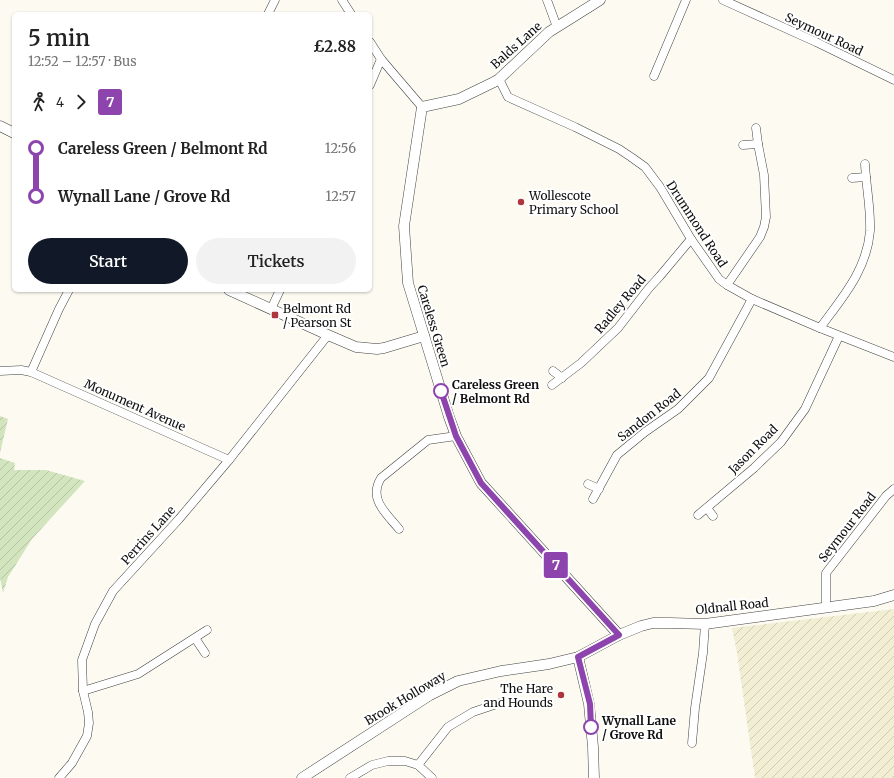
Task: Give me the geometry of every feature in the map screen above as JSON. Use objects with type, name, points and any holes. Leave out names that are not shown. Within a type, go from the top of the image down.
[{"type":"street","points":[[269,12],[275,0]]},
{"type":"street","points":[[342,0],[350,12]]},
{"type":"street","points":[[547,0],[557,27]]},
{"type":"street","name":"Balds Lane","points":[[422,107],[459,99],[494,82],[549,32],[600,0]]},
{"type":"street","points":[[654,76],[686,0]]},
{"type":"street","name":"Seymour Road","points":[[723,0],[816,42],[894,80]]},
{"type":"street","points":[[372,45],[381,59],[422,107]]},
{"type":"street","points":[[372,80],[381,59]]},
{"type":"street","name":"Drummond Road","points":[[498,79],[508,97],[575,127],[619,149],[645,167],[660,187],[690,239],[719,279],[727,285],[752,299],[839,336],[894,357]]},
{"type":"street","name":"Careless Green","points":[[422,107],[404,226],[408,283],[456,436],[481,483],[619,635]]},
{"type":"street","points":[[0,126],[12,132]]},
{"type":"street","points":[[727,285],[760,237],[766,217],[764,174],[756,128]]},
{"type":"street","points":[[742,145],[758,144]]},
{"type":"street","points":[[820,328],[852,284],[864,260],[868,248],[870,218],[865,164]]},
{"type":"street","points":[[852,178],[866,177]]},
{"type":"street","name":"Radley Road","points":[[552,385],[580,363],[618,328],[690,239]]},
{"type":"street","points":[[31,372],[68,292]]},
{"type":"street","points":[[233,292],[356,347],[377,349],[384,348],[424,336]]},
{"type":"street","points":[[271,310],[279,292]]},
{"type":"street","name":"Sandon Road","points":[[593,499],[617,456],[645,432],[678,409],[709,378],[752,299]]},
{"type":"street","name":"Perrins Lane","points":[[59,778],[72,763],[87,736],[89,723],[83,691],[82,660],[95,624],[107,602],[114,591],[179,519],[229,460],[328,335]]},
{"type":"street","name":"Jason Road","points":[[698,515],[754,468],[781,442],[805,409],[839,336]]},
{"type":"street","name":"Monument Avenue","points":[[0,371],[21,370],[31,372],[229,460]]},
{"type":"street","points":[[553,371],[562,378]]},
{"type":"street","points":[[399,528],[380,505],[377,499],[378,483],[381,478],[428,440],[456,436]]},
{"type":"street","points":[[588,484],[599,489]]},
{"type":"street","name":"Seymour Road","points":[[826,607],[826,573],[886,496],[894,490]]},
{"type":"street","points":[[707,508],[714,516]]},
{"type":"street","name":"Oldnall Road","points":[[578,657],[619,635],[653,623],[670,622],[705,624],[874,601],[894,595]]},
{"type":"street","points":[[692,742],[697,733],[695,708],[703,653],[705,624]]},
{"type":"street","points":[[83,691],[138,674],[207,630]]},
{"type":"street","points":[[195,638],[205,654]]},
{"type":"street","points":[[578,657],[590,704],[594,778]]},
{"type":"street","name":"Brook Holloway","points":[[302,778],[430,695],[458,681],[501,671],[549,664],[578,657]]},
{"type":"street","points":[[418,765],[448,727],[474,712],[500,703]]},
{"type":"street","points":[[350,778],[372,765],[388,761],[405,761],[418,765],[432,778]]},
{"type":"shaded area","points":[[894,609],[894,778],[755,778],[732,628]]},
{"type":"green space","points":[[0,416],[8,419],[0,453]]},
{"type":"green space","points":[[0,458],[15,463],[14,470],[46,470],[85,481],[32,539],[8,577],[3,593],[0,578]]},
{"type":"bus line","name":"7","points":[[441,391],[456,436],[481,483],[619,635],[578,657],[590,704],[591,727]]},
{"type":"place","name":"Wollescote Primary School","points":[[521,202]]},
{"type":"place","name":"Belmont Rd / Pearson St","points":[[275,315]]},
{"type":"place","name":"Careless Green / Belmont Rd","points":[[441,391]]},
{"type":"place","name":"The Hare and Hounds","points":[[561,695]]},
{"type":"place","name":"Wynall Lane / Grove Rd","points":[[591,727]]}]
